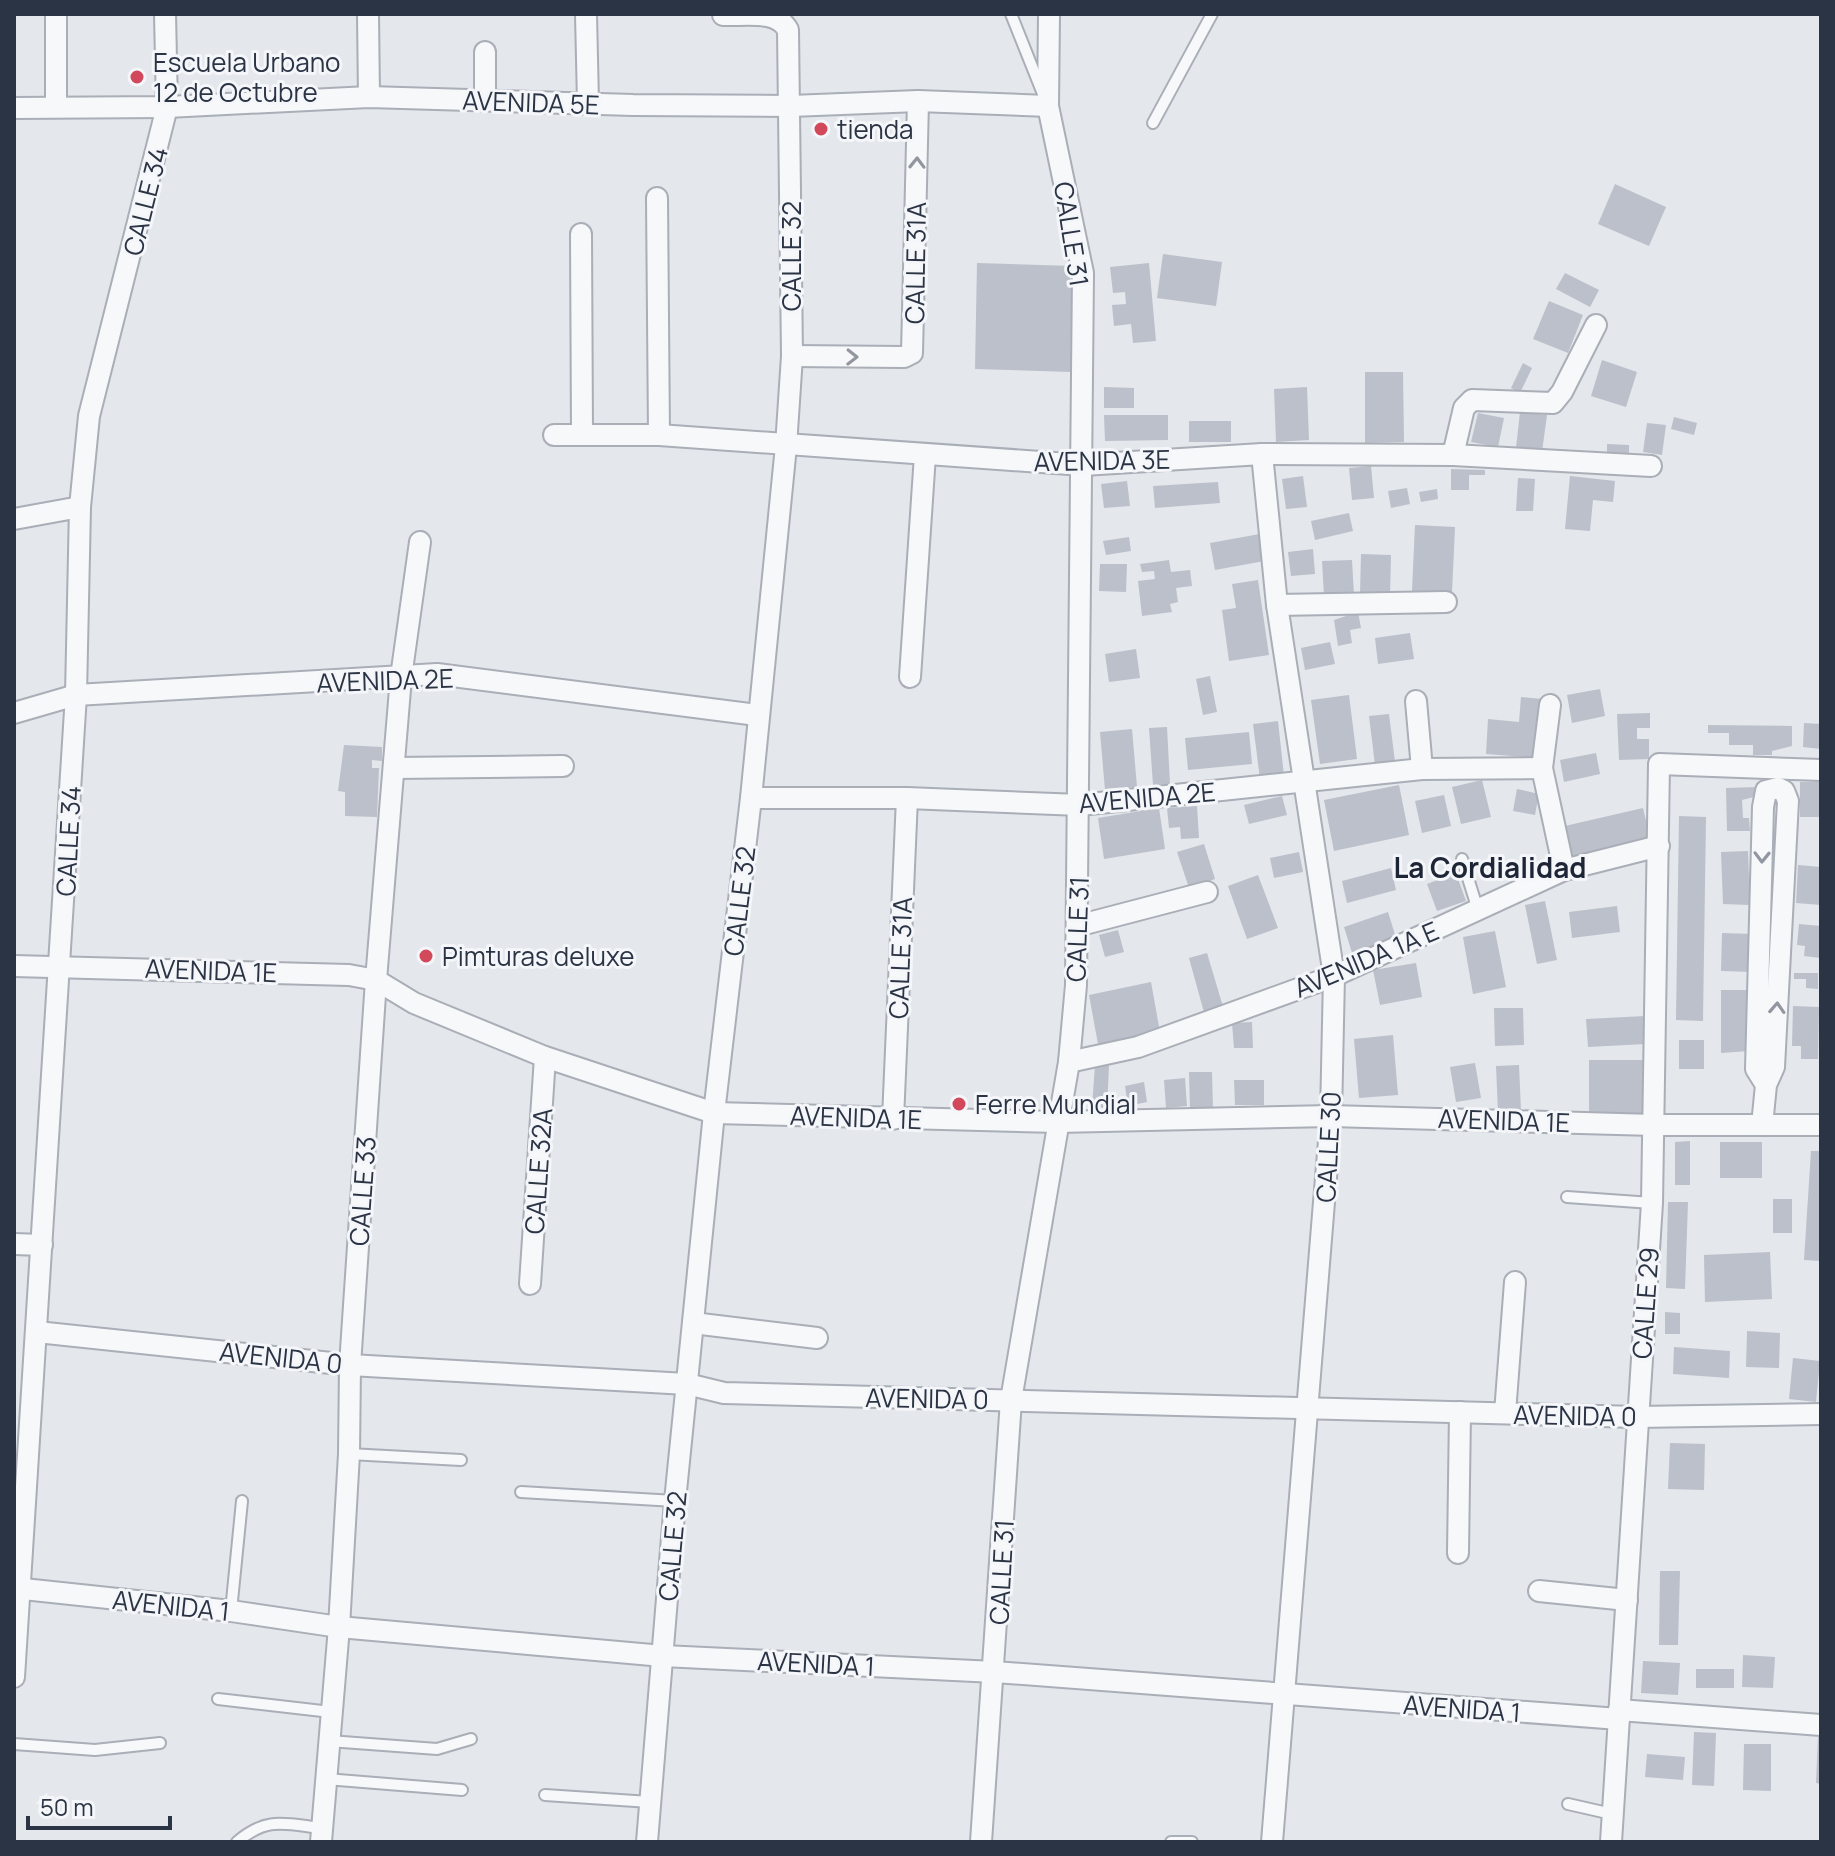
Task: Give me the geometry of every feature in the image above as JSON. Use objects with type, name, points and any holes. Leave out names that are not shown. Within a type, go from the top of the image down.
[{"type":"street","points":[[56,14],[56,106]]},
{"type":"street","name":"CALLE 34","points":[[14,1677],[17,1588],[61,965],[76,695],[80,507],[89,416],[167,107],[165,14]]},
{"type":"street","points":[[368,14],[369,97]]},
{"type":"street","points":[[586,14],[588,103]]},
{"type":"street","name":"CALLE 31","points":[[981,1842],[995,1672],[1011,1400],[1069,1062],[1077,926],[1083,273],[1048,106],[1049,14]]},
{"type":"street","name":"CALLE 32","points":[[647,1842],[675,1501],[714,1113],[751,798],[792,356],[788,30],[783,21],[774,17],[723,15]]},
{"type":"street","points":[[485,52],[485,100]]},
{"type":"street","name":"AVENIDA 5E","points":[[14,108],[167,107],[369,97],[633,105],[791,106],[918,101],[1048,106]]},
{"type":"street","name":"CALLE 31A","points":[[792,356],[904,357],[912,353],[918,101]]},
{"type":"street","points":[[657,198],[659,435]]},
{"type":"street","points":[[581,234],[582,433]]},
{"type":"street","points":[[1453,455],[1464,408],[1472,400],[1553,403],[1562,392],[1596,325]]},
{"type":"street","name":"AVENIDA 3E","points":[[554,435],[659,435],[1083,465],[1262,454],[1453,455],[1651,466]]},
{"type":"street","name":"CALLE 30","points":[[1262,454],[1277,605],[1334,976],[1331,1116],[1272,1842]]},
{"type":"street","points":[[910,677],[925,455]]},
{"type":"street","points":[[14,519],[80,507]]},
{"type":"street","name":"CALLE 33","points":[[322,1835],[339,1627],[349,1454],[350,1365],[376,980],[401,677],[420,542]]},
{"type":"street","points":[[1277,605],[1446,602]]},
{"type":"street","name":"AVENIDA 2E","points":[[14,713],[76,695],[437,674],[757,715]]},
{"type":"street","points":[[1416,701],[1422,769]]},
{"type":"street","points":[[1550,705],[1542,768],[1564,870]]},
{"type":"street","name":"CALLE 29","points":[[1611,1842],[1652,1203],[1659,764],[1821,770]]},
{"type":"street","points":[[394,768],[563,766]]},
{"type":"street","name":"AVENIDA 2E","points":[[751,798],[907,798],[1080,805],[1422,769],[1542,768]]},
{"type":"street","points":[[1762,1125],[1766,1085],[1774,1067],[1788,801],[1784,791],[1778,788],[1766,791],[1763,807],[1756,1069],[1766,1085]]},
{"type":"street","name":"CALLE 31A","points":[[893,1119],[907,798]]},
{"type":"street","name":"AVENIDA 1A E","points":[[1069,1062],[1138,1047],[1334,976],[1479,912],[1564,870],[1659,846]]},
{"type":"street","points":[[1077,926],[1207,892]]},
{"type":"street","name":"AVENIDA 1E","points":[[14,966],[349,975],[376,980],[414,1003],[545,1057],[714,1113],[1058,1122],[1331,1116],[1654,1125],[1821,1125]]},
{"type":"street","name":"CALLE 32A","points":[[530,1284],[545,1057]]},
{"type":"street","points":[[14,1244],[42,1245]]},
{"type":"street","points":[[1505,1413],[1515,1282]]},
{"type":"street","points":[[693,1323],[817,1338]]},
{"type":"street","name":"AVENIDA 0","points":[[37,1332],[350,1365],[687,1384],[724,1393],[1637,1417],[1821,1414]]},
{"type":"street","points":[[1458,1553],[1460,1412]]},
{"type":"street","name":"AVENIDA 1","points":[[17,1588],[231,1611],[339,1627],[663,1656],[995,1672],[1284,1696],[1821,1725]]},
{"type":"street","points":[[1539,1591],[1627,1600]]},
{"type":"lane","points":[[1011,14],[1048,106]]},
{"type":"lane","points":[[1153,123],[1212,14]]},
{"type":"lane","points":[[1462,859],[1479,912]]},
{"type":"lane","points":[[1567,1197],[1652,1203]]},
{"type":"lane","points":[[349,1454],[461,1460]]},
{"type":"lane","points":[[521,1492],[675,1501]]},
{"type":"lane","points":[[231,1611],[242,1501]]},
{"type":"lane","points":[[218,1699],[331,1712]]},
{"type":"lane","points":[[329,1741],[437,1749],[471,1739]]},
{"type":"lane","points":[[14,1744],[95,1750],[160,1743]]},
{"type":"lane","points":[[326,1779],[462,1790]]},
{"type":"lane","points":[[545,1795],[650,1802]]},
{"type":"lane","points":[[1568,1804],[1612,1814]]},
{"type":"lane","points":[[237,1842],[253,1828],[269,1822],[322,1835]]},
{"type":"lane","points":[[1171,1842],[1192,1842]]},
{"type":"building","points":[[1615,184],[1666,207],[1649,246],[1598,224]]},
{"type":"building","points":[[1163,254],[1222,262],[1216,306],[1157,298]]},
{"type":"building","points":[[977,263],[1074,266],[1071,372],[975,369]]},
{"type":"building","points":[[1149,263],[1156,341],[1133,343],[1131,324],[1114,326],[1112,305],[1126,304],[1125,292],[1113,293],[1110,267]]},
{"type":"building","points":[[1565,273],[1599,290],[1590,307],[1556,289]]},
{"type":"building","points":[[1549,301],[1583,315],[1568,353],[1533,339]]},
{"type":"building","points":[[1602,360],[1637,372],[1626,407],[1591,396]]},
{"type":"building","points":[[1523,363],[1532,368],[1520,393],[1511,388]]},
{"type":"building","points":[[1365,372],[1403,372],[1404,442],[1365,443]]},
{"type":"building","points":[[1104,387],[1134,388],[1134,408],[1104,408]]},
{"type":"building","points":[[1307,387],[1309,440],[1276,442],[1274,389]]},
{"type":"building","points":[[1520,412],[1547,415],[1542,452],[1516,448]]},
{"type":"building","points":[[1478,413],[1504,418],[1498,447],[1471,442]]},
{"type":"building","points":[[1104,415],[1168,415],[1168,440],[1105,441]]},
{"type":"building","points":[[1674,417],[1697,423],[1694,435],[1671,429]]},
{"type":"building","points":[[1189,421],[1231,421],[1231,442],[1189,442]]},
{"type":"building","points":[[1647,423],[1666,425],[1662,455],[1643,452]]},
{"type":"building","points":[[1607,444],[1629,445],[1629,459],[1607,458]]},
{"type":"building","points":[[1371,466],[1374,498],[1352,500],[1349,468]]},
{"type":"building","points":[[1451,469],[1485,470],[1485,475],[1469,475],[1469,490],[1451,490]]},
{"type":"building","points":[[1303,476],[1307,507],[1286,509],[1282,479]]},
{"type":"building","points":[[1570,476],[1615,481],[1613,502],[1593,500],[1590,531],[1565,529]]},
{"type":"building","points":[[1518,478],[1535,479],[1533,511],[1516,511]]},
{"type":"building","points":[[1127,481],[1130,506],[1104,508],[1101,484]]},
{"type":"building","points":[[1218,482],[1220,503],[1155,508],[1153,486]]},
{"type":"building","points":[[1407,488],[1410,504],[1391,508],[1388,491]]},
{"type":"building","points":[[1437,489],[1438,499],[1421,502],[1419,492]]},
{"type":"building","points":[[1349,513],[1353,531],[1315,540],[1311,521]]},
{"type":"building","points":[[1415,525],[1455,527],[1452,593],[1412,591]]},
{"type":"building","points":[[1265,533],[1270,560],[1215,570],[1210,543]]},
{"type":"building","points":[[1129,537],[1131,551],[1106,555],[1103,541]]},
{"type":"building","points":[[1313,549],[1315,574],[1291,576],[1288,552]]},
{"type":"building","points":[[1361,554],[1391,555],[1390,596],[1360,595]]},
{"type":"building","points":[[1169,560],[1171,572],[1190,570],[1192,586],[1176,588],[1178,602],[1170,604],[1172,612],[1142,616],[1138,581],[1155,579],[1154,571],[1142,572],[1140,564]]},
{"type":"building","points":[[1352,560],[1354,595],[1324,596],[1322,561]]},
{"type":"building","points":[[1100,564],[1127,564],[1126,592],[1099,591]]},
{"type":"building","points":[[1258,580],[1269,655],[1229,661],[1222,610],[1236,608],[1232,584]]},
{"type":"building","points":[[1358,612],[1361,628],[1350,630],[1352,643],[1338,646],[1334,620]]},
{"type":"building","points":[[1410,633],[1414,659],[1378,664],[1375,638]]},
{"type":"building","points":[[1330,642],[1335,664],[1305,670],[1301,648]]},
{"type":"building","points":[[1136,649],[1140,678],[1109,682],[1105,654]]},
{"type":"building","points":[[1210,676],[1217,712],[1203,715],[1196,679]]},
{"type":"building","points":[[1600,689],[1605,716],[1572,723],[1567,695]]},
{"type":"building","points":[[1349,695],[1357,759],[1320,764],[1311,700]]},
{"type":"building","points":[[1521,697],[1542,699],[1538,758],[1486,754],[1488,719],[1519,722]]},
{"type":"building","points":[[1650,713],[1650,728],[1637,728],[1637,739],[1649,739],[1649,759],[1619,760],[1617,714]]},
{"type":"building","points":[[1389,714],[1395,762],[1375,765],[1369,716]]},
{"type":"building","points":[[1278,721],[1284,776],[1260,779],[1253,724]]},
{"type":"building","points":[[1804,723],[1821,724],[1821,749],[1803,747]]},
{"type":"building","points":[[1708,725],[1792,726],[1792,746],[1772,751],[1772,755],[1753,755],[1753,745],[1729,745],[1729,733],[1708,733]]},
{"type":"building","points":[[1167,727],[1170,784],[1153,785],[1149,728]]},
{"type":"building","points":[[1132,729],[1137,787],[1105,790],[1100,732]]},
{"type":"building","points":[[1249,732],[1252,764],[1188,770],[1185,738]]},
{"type":"building","points":[[344,745],[382,747],[382,761],[372,760],[372,768],[379,768],[377,817],[345,816],[345,792],[338,791]]},
{"type":"building","points":[[1596,753],[1600,774],[1564,782],[1560,760]]},
{"type":"building","points":[[1482,780],[1491,817],[1461,824],[1452,787]]},
{"type":"building","points":[[1800,782],[1821,782],[1821,817],[1800,817]]},
{"type":"building","points":[[1399,785],[1409,835],[1334,851],[1324,800]]},
{"type":"building","points":[[1758,787],[1758,796],[1742,800],[1743,818],[1749,818],[1750,831],[1727,831],[1726,788]]},
{"type":"building","points":[[1517,789],[1539,794],[1535,815],[1513,811]]},
{"type":"building","points":[[1444,795],[1451,826],[1422,833],[1415,801]]},
{"type":"building","points":[[1282,796],[1287,815],[1249,824],[1244,805]]},
{"type":"building","points":[[1197,806],[1199,838],[1181,839],[1180,827],[1169,828],[1167,808]]},
{"type":"building","points":[[1159,808],[1165,849],[1104,859],[1098,818]]},
{"type":"building","points":[[1643,808],[1650,838],[1572,856],[1565,826]]},
{"type":"building","points":[[1679,816],[1706,817],[1703,1021],[1676,1020]]},
{"type":"building","points":[[1204,844],[1215,879],[1189,888],[1177,852]]},
{"type":"building","points":[[1748,851],[1750,905],[1723,904],[1721,852]]},
{"type":"building","points":[[1299,852],[1303,872],[1274,878],[1270,858]]},
{"type":"building","points":[[1798,865],[1821,867],[1821,905],[1796,903]]},
{"type":"building","points":[[1391,868],[1396,890],[1347,903],[1342,881]]},
{"type":"building","points":[[1456,873],[1466,901],[1437,911],[1427,884]]},
{"type":"building","points":[[1258,875],[1278,928],[1247,939],[1228,886]]},
{"type":"building","points":[[1545,901],[1557,960],[1537,964],[1525,905]]},
{"type":"building","points":[[1617,906],[1620,932],[1572,938],[1569,912]]},
{"type":"building","points":[[1388,912],[1397,941],[1353,956],[1344,927]]},
{"type":"building","points":[[1799,924],[1821,926],[1820,958],[1804,956],[1805,946],[1797,945]]},
{"type":"building","points":[[1118,930],[1124,952],[1105,957],[1099,935]]},
{"type":"building","points":[[1495,931],[1506,987],[1473,994],[1463,937]]},
{"type":"building","points":[[1722,933],[1753,934],[1752,972],[1721,971]]},
{"type":"building","points":[[1207,953],[1224,1010],[1205,1016],[1189,958]]},
{"type":"building","points":[[1416,963],[1422,997],[1380,1005],[1373,970]]},
{"type":"building","points":[[1794,973],[1818,973],[1818,989],[1806,988],[1806,979],[1794,979]]},
{"type":"building","points":[[1151,982],[1160,1032],[1098,1044],[1089,995]]},
{"type":"building","points":[[1721,990],[1750,990],[1749,1051],[1721,1053]]},
{"type":"building","points":[[1793,1006],[1819,1007],[1818,1059],[1801,1059],[1801,1046],[1792,1046]]},
{"type":"building","points":[[1494,1008],[1523,1008],[1524,1045],[1495,1046]]},
{"type":"building","points":[[1645,1016],[1646,1044],[1588,1047],[1586,1019]]},
{"type":"building","points":[[1252,1022],[1253,1048],[1234,1048],[1232,1023]]},
{"type":"building","points":[[1393,1035],[1398,1095],[1359,1098],[1354,1039]]},
{"type":"building","points":[[1679,1040],[1704,1040],[1704,1069],[1679,1069]]},
{"type":"building","points":[[1589,1060],[1643,1060],[1643,1114],[1589,1114]]},
{"type":"building","points":[[1475,1063],[1481,1098],[1456,1102],[1450,1067]]},
{"type":"building","points":[[1095,1065],[1109,1066],[1107,1108],[1092,1107]]},
{"type":"building","points":[[1519,1065],[1521,1111],[1498,1112],[1496,1066]]},
{"type":"building","points":[[1189,1072],[1212,1072],[1213,1110],[1190,1110]]},
{"type":"building","points":[[1185,1078],[1187,1106],[1166,1108],[1164,1080]]},
{"type":"building","points":[[1234,1080],[1264,1080],[1264,1105],[1235,1105]]},
{"type":"building","points":[[1144,1082],[1147,1102],[1128,1106],[1125,1086]]},
{"type":"building","points":[[1690,1141],[1690,1185],[1675,1185],[1675,1142]]},
{"type":"building","points":[[1720,1142],[1762,1142],[1762,1178],[1720,1178]]},
{"type":"building","points":[[1811,1151],[1821,1151],[1821,1261],[1804,1260]]},
{"type":"building","points":[[1773,1199],[1792,1199],[1792,1233],[1773,1233]]},
{"type":"building","points":[[1668,1202],[1688,1202],[1685,1289],[1666,1288]]},
{"type":"building","points":[[1770,1252],[1772,1299],[1705,1302],[1704,1255]]},
{"type":"building","points":[[1665,1312],[1680,1313],[1680,1334],[1665,1334]]},
{"type":"building","points":[[1747,1331],[1780,1333],[1779,1368],[1746,1367]]},
{"type":"building","points":[[1674,1347],[1730,1351],[1729,1378],[1673,1374]]},
{"type":"building","points":[[1793,1358],[1820,1361],[1816,1402],[1789,1399]]},
{"type":"building","points":[[1670,1443],[1705,1444],[1704,1490],[1668,1489]]},
{"type":"building","points":[[1660,1571],[1680,1571],[1678,1645],[1659,1645]]},
{"type":"building","points":[[1743,1655],[1775,1657],[1773,1688],[1742,1687]]},
{"type":"building","points":[[1643,1661],[1680,1663],[1678,1695],[1641,1693]]},
{"type":"building","points":[[1696,1669],[1734,1669],[1734,1688],[1696,1688]]},
{"type":"building","points":[[1694,1732],[1716,1733],[1714,1786],[1692,1785]]},
{"type":"building","points":[[1818,1737],[1821,1737],[1821,1784],[1816,1783]]},
{"type":"building","points":[[1744,1744],[1771,1744],[1771,1791],[1743,1790]]},
{"type":"building","points":[[1647,1754],[1685,1757],[1683,1780],[1645,1777]]},
{"type":"place","name":"Escuela Urbano 12 de Octubre","points":[[137,77]]},
{"type":"place","name":"tienda","points":[[821,129]]},
{"type":"place","name":"Pimturas deluxe","points":[[426,956]]},
{"type":"place","name":"Ferre Mundial","points":[[959,1104]]},
{"type":"district","name":"La Cordialidad","points":[[1490,867]]}]
